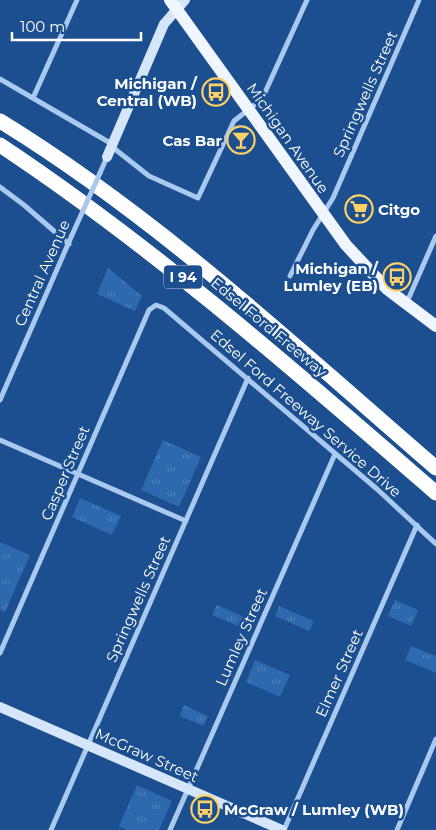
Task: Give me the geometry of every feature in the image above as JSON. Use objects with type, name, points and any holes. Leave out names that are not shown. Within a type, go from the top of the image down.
[{"type":"highway","name":"Edsel Ford Freeway","points":[[0,121],[78,172],[171,243],[436,468]]},
{"type":"highway","name":"Edsel Ford Freeway","points":[[0,145],[58,183],[160,259],[436,493]]},
{"type":"highway","points":[[382,422],[408,434],[436,456]]},
{"type":"highway","points":[[419,478],[436,503]]},
{"type":"main road","name":"Michigan Avenue","points":[[177,3],[248,110],[323,215],[357,258],[406,304],[436,326]]},
{"type":"street","points":[[33,98],[77,0]]},
{"type":"street","points":[[0,79],[111,145],[149,176],[198,198],[234,121],[262,99],[307,0]]},
{"type":"street","name":"Springwells Street","points":[[290,276],[333,198],[419,0]]},
{"type":"street","points":[[107,157],[164,24],[177,3]]},
{"type":"street","name":"Central Avenue","points":[[0,400],[107,157]]},
{"type":"street","points":[[0,187],[24,204],[69,244]]},
{"type":"street","points":[[406,304],[436,236]]},
{"type":"street","name":"Edsel Ford Freeway Service Drive","points":[[156,305],[164,308],[248,378],[417,525],[436,544]]},
{"type":"street","name":"Casper Street","points":[[0,653],[149,310],[156,305]]},
{"type":"street","name":"Springwells Street","points":[[51,830],[248,378]]},
{"type":"street","points":[[0,440],[186,521]]},
{"type":"street","name":"Lumley Street","points":[[170,830],[335,454]]},
{"type":"street","name":"Elmer Street","points":[[283,830],[417,525]]},
{"type":"street","name":"McGraw Street","points":[[0,707],[283,830]]},
{"type":"street","points":[[397,830],[436,738]]},
{"type":"green space","points":[[108,268],[142,296],[135,311],[97,294]]},
{"type":"green space","points":[[163,440],[201,457],[179,507],[141,490]]},
{"type":"green space","points":[[80,498],[121,516],[112,535],[72,517]]},
{"type":"green space","points":[[0,542],[30,555],[5,612],[0,610]]},
{"type":"green space","points":[[395,600],[418,610],[411,626],[388,616]]},
{"type":"green space","points":[[217,605],[251,620],[247,630],[212,615]]},
{"type":"green space","points":[[279,606],[314,621],[309,631],[275,616]]},
{"type":"green space","points":[[411,646],[436,656],[436,673],[405,660]]},
{"type":"green space","points":[[255,660],[290,675],[280,697],[246,682]]},
{"type":"green space","points":[[184,705],[208,716],[203,726],[180,716]]},
{"type":"green space","points":[[137,785],[172,801],[159,830],[127,830],[119,826]]},
{"type":"place","name":"Michigan / Central (WB)","points":[[216,92]]},
{"type":"place","name":"Cas Bar","points":[[241,140]]},
{"type":"place","name":"Citgo","points":[[359,209]]},
{"type":"place","name":"Michigan / Lumley (EB)","points":[[397,277]]},
{"type":"place","name":"McGraw / Lumley (WB)","points":[[205,809]]}]
